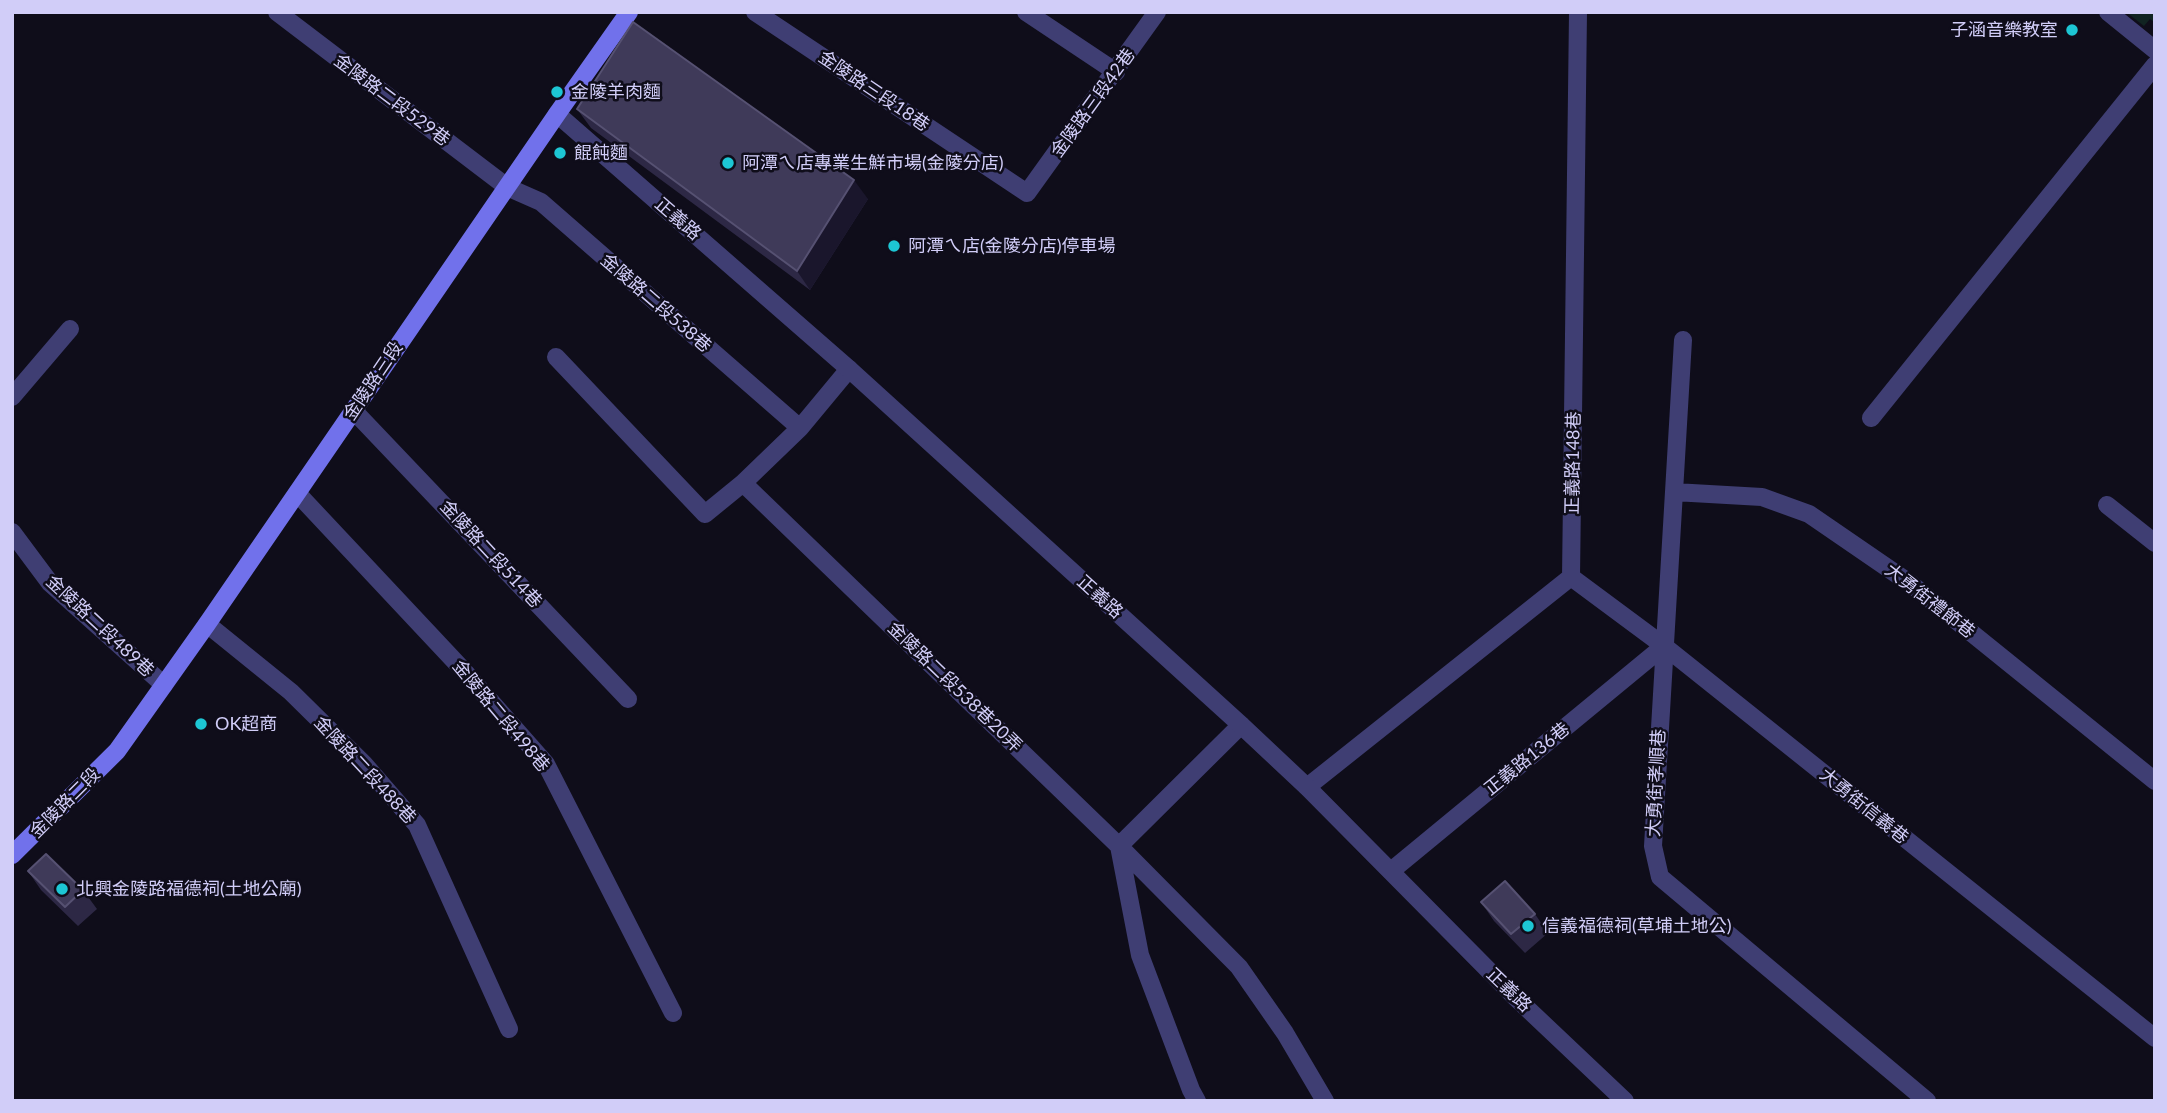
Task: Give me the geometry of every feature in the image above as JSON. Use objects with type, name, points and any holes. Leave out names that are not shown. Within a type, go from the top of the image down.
[{"type":"main road","name":"金陵路三段","points":[[117,751],[629,12]]},
{"type":"main road","name":"金陵路二段","points":[[12,855],[117,751]]},
{"type":"street","name":"金陵路二段529巷","points":[[277,12],[507,187]]},
{"type":"street","name":"金陵路三段18巷","points":[[755,12],[1027,193]]},
{"type":"street","points":[[1026,12],[1116,72]]},
{"type":"street","name":"金陵路三段42巷","points":[[1027,193],[1157,12]]},
{"type":"street","name":"正義路148巷","points":[[1571,577],[1578,12]]},
{"type":"street","points":[[2108,12],[2155,50]]},
{"type":"street","points":[[1871,418],[2155,65]]},
{"type":"street","name":"正義路","points":[[557,114],[849,369],[1241,725],[1307,787],[1514,996],[1622,1100]]},
{"type":"street","name":"金陵路二段538巷","points":[[507,187],[541,202],[800,428]]},
{"type":"street","points":[[12,397],[70,329]]},
{"type":"street","name":"大勇街孝順巷","points":[[1683,340],[1653,846],[1660,877],[1927,1101]]},
{"type":"street","points":[[556,358],[705,514],[743,483],[800,428],[849,369]]},
{"type":"street","name":"金陵路二段514巷","points":[[353,410],[628,699]]},
{"type":"street","name":"金陵路二段538巷20弄","points":[[743,483],[1119,846],[1238,967],[1285,1033],[1325,1101]]},
{"type":"street","name":"大勇街禮節巷","points":[[1674,492],[1762,497],[1809,514],[1911,584],[2155,780]]},
{"type":"street","name":"金陵路二段498巷","points":[[297,493],[463,670],[546,764],[673,1013]]},
{"type":"street","points":[[2107,505],[2155,543]]},
{"type":"street","name":"金陵路二段489巷","points":[[12,532],[50,583],[164,685]]},
{"type":"street","points":[[1307,787],[1571,577]]},
{"type":"street","name":"大勇街信義巷","points":[[1571,577],[1664,646],[2155,1038]]},
{"type":"street","name":"金陵路二段488巷","points":[[207,624],[291,692],[364,764],[417,825],[509,1029]]},
{"type":"street","name":"正義路136巷","points":[[1391,871],[1664,646]]},
{"type":"street","points":[[1198,1101],[1191,1090],[1140,955],[1119,846],[1241,725]]},
{"type":"shaded area","points":[[2126,12],[2155,12],[2155,23],[2150,19],[2144,26]]},
{"type":"building","name":"阿潭ㄟ店專業生鮮市場(金陵分店)","points":[[633,22],[854,180],[797,271],[577,109]]},
{"type":"building","points":[[46,854],[83,890],[65,907],[28,871]]},
{"type":"building","points":[[1505,881],[1535,914],[1511,934],[1481,902]]},
{"type":"place","name":"子涵音樂教室","points":[[2072,30]]},
{"type":"place","name":"金陵羊肉麵","points":[[557,92]]},
{"type":"place","name":"餛飩麵","points":[[560,153]]},
{"type":"place","name":"阿潭ㄟ店專業生鮮市場(金陵分店)","points":[[728,163]]},
{"type":"place","name":"阿潭ㄟ店(金陵分店)停車場","points":[[894,246]]},
{"type":"place","name":"OK超商","points":[[201,724]]},
{"type":"place","name":"北興金陵路福德祠(土地公廟)","points":[[62,889]]},
{"type":"place","name":"信義福德祠(草埔土地公)","points":[[1528,926]]}]
